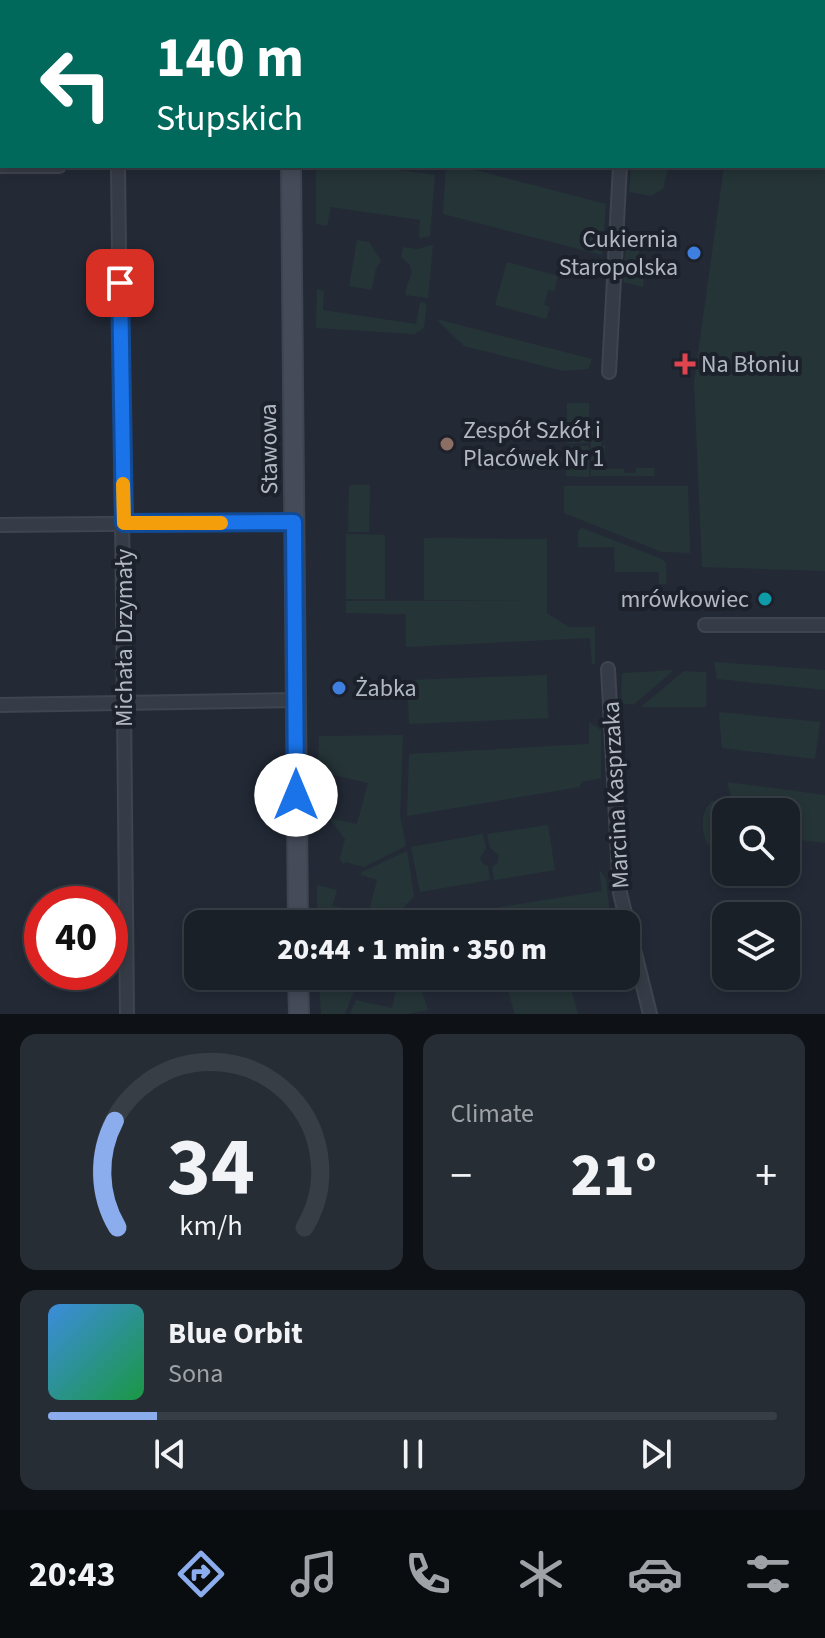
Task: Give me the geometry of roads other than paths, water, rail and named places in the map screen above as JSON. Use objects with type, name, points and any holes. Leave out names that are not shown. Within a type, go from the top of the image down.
[{"type":"street","name":"Michała Drzymały","points":[[118,168],[127,1014]]},
{"type":"street","name":"Stawowa","points":[[291,168],[298,910]]},
{"type":"street","points":[[609,372],[620,168]]},
{"type":"street","points":[[0,525],[294,522]]},
{"type":"street","points":[[705,625],[825,625]]},
{"type":"street","name":"Marcina Kasprzaka","points":[[608,669],[620,893],[650,1014]]},
{"type":"street","points":[[0,705],[296,700]]},
{"type":"street","points":[[298,990],[299,1014]]},
{"type":"place","name":"Cukiernia Staropolska","points":[[694,253]]},
{"type":"place","name":"Na Błoniu","points":[[685,364]]},
{"type":"place","name":"Zespół Szkół i Placówek Nr 1","points":[[447,444]]},
{"type":"place","name":"mrówkowiec","points":[[765,599]]},
{"type":"place","name":"Żabka","points":[[339,688]]}]
